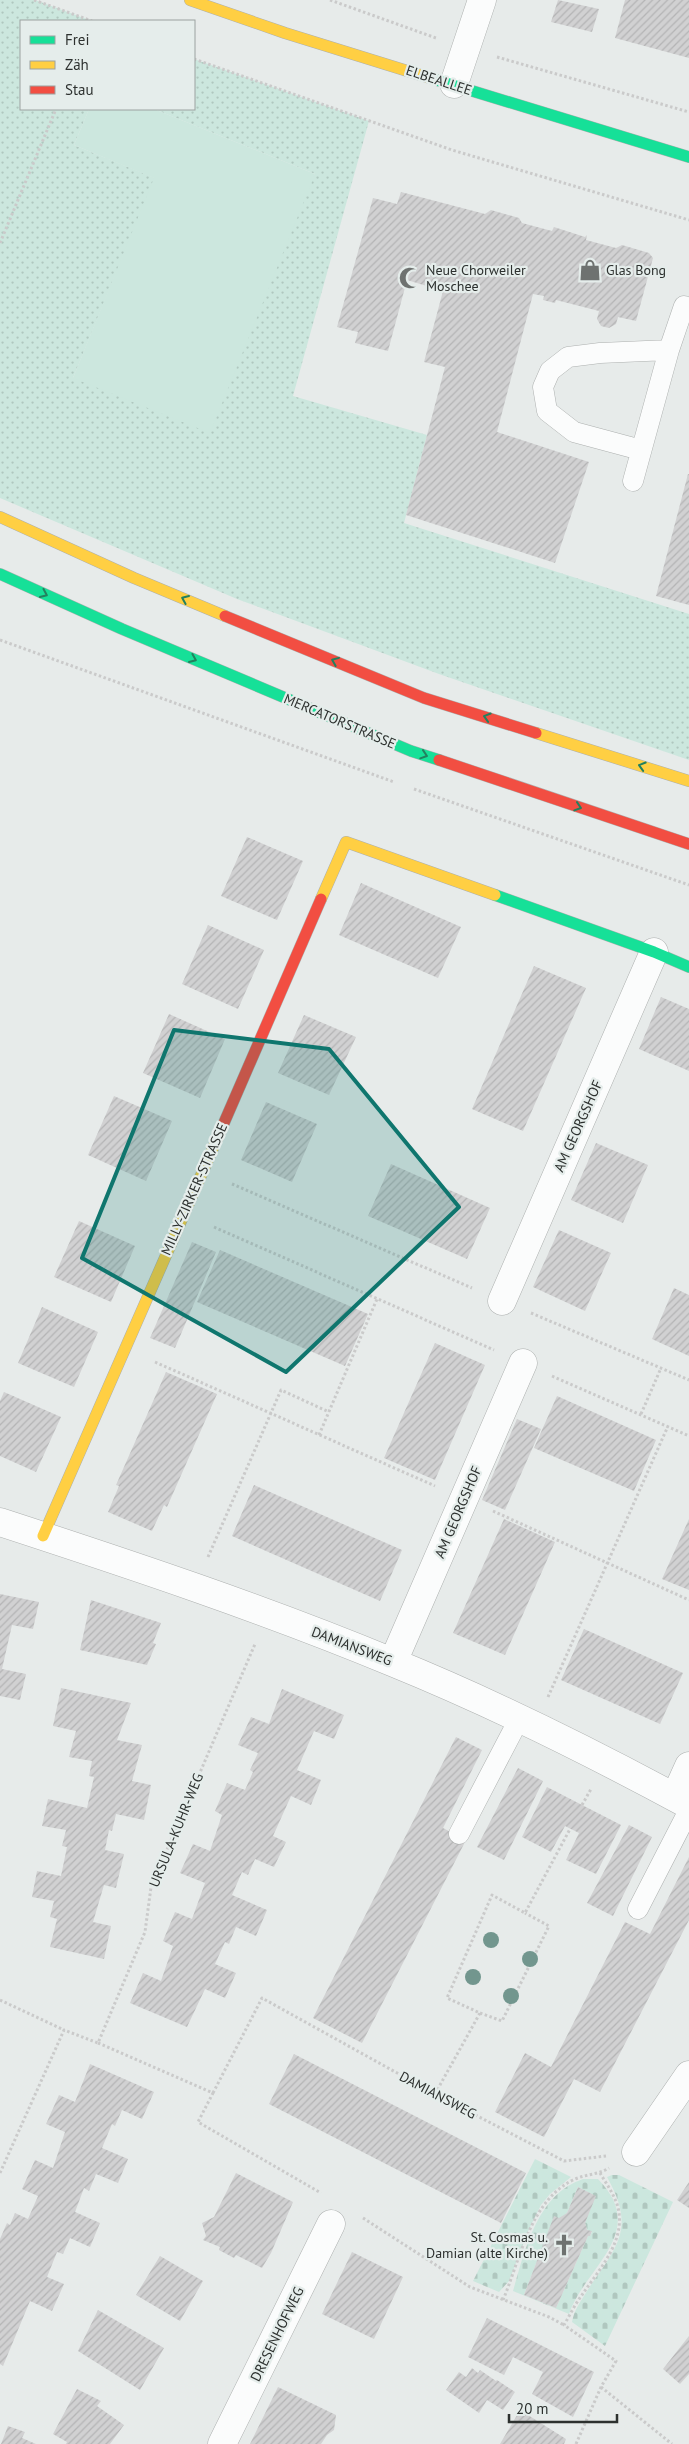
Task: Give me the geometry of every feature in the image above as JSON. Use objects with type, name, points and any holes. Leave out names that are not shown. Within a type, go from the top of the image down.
[{"type":"street","name":"ELBEALLEE","points":[[190,0],[285,32],[689,157]]},
{"type":"street","points":[[454,84],[482,0]]},
{"type":"street","points":[[0,517],[143,582],[424,698],[689,781]]},
{"type":"street","name":"MERCATORSTRASSE","points":[[0,574],[122,629],[412,751],[688,843]]},
{"type":"street","name":"MILLY-ZIRKER-STRASSE","points":[[43,1536],[346,842],[654,952]]},
{"type":"street","points":[[654,952],[689,967]]},
{"type":"street","name":"AM GEORGSHOF","points":[[502,1300],[654,952]]},
{"type":"street","name":"AM GEORGSHOF","points":[[393,1662],[522,1363]]},
{"type":"street","name":"DAMIANSWEG","points":[[0,1522],[194,1587],[393,1662],[526,1723],[684,1804]]},
{"type":"street","points":[[684,1804],[689,1766]]},
{"type":"street","points":[[636,2152],[689,2075]]},
{"type":"street","name":"DRESENHOFWEG","points":[[222,2444],[331,2224]]},
{"type":"lane","points":[[633,481],[670,350],[687,301]]},
{"type":"lane","points":[[641,450],[574,432],[547,411],[543,387],[550,371],[568,357],[600,352],[670,350]]},
{"type":"lane","points":[[459,1834],[526,1723]]},
{"type":"lane","points":[[638,1909],[684,1804]]},
{"type":"path","points":[[34,0],[89,20]]},
{"type":"path","points":[[330,0],[465,48],[689,112]]},
{"type":"path","points":[[195,59],[452,150],[689,220]]},
{"type":"path","points":[[0,243],[56,110]]},
{"type":"path","points":[[0,640],[399,784]]},
{"type":"path","points":[[408,787],[689,885]]},
{"type":"path","points":[[202,1171],[689,1380]]},
{"type":"path","points":[[184,1213],[689,1436]]},
{"type":"path","points":[[319,1435],[378,1299]]},
{"type":"path","points":[[125,1348],[689,1600]]},
{"type":"path","points":[[640,1414],[661,1368]]},
{"type":"path","points":[[194,1587],[281,1390],[329,1412]]},
{"type":"path","points":[[526,1723],[606,1563],[668,1426]]},
{"type":"path","name":"URSULA-KUHR-WEG","points":[[98,2044],[145,1932],[151,1887],[268,1614]]},
{"type":"path","points":[[525,1913],[570,1829]]},
{"type":"path","points":[[492,1895],[525,1913],[549,1926],[502,2021],[447,1998],[492,1895]]},
{"type":"path","name":"DAMIANSWEG","points":[[213,2093],[262,1998],[436,2094],[564,2161],[636,2152]]},
{"type":"path","points":[[0,2000],[64,2030],[213,2093],[198,2122],[327,2196]]},
{"type":"path","points":[[436,2094],[480,2013]]},
{"type":"path","points":[[0,2173],[64,2030]]},
{"type":"path","points":[[503,2301],[528,2235],[544,2204],[573,2180],[600,2173],[617,2205],[620,2219],[616,2245],[580,2296],[564,2325]]},
{"type":"path","points":[[361,2217],[470,2287],[564,2325],[616,2361],[600,2387],[576,2444]]},
{"type":"path","points":[[600,2387],[672,2444]]},
{"type":"highlighted area","points":[[174,1030],[329,1049],[459,1207],[286,1372],[82,1258]]},
{"type":"green space","points":[[0,0],[35,0],[89,20],[20,20],[20,110],[89,110],[74,145],[155,178],[73,378],[315,174],[156,110],[195,110],[195,59],[369,121],[293,396],[427,435],[404,523],[689,614],[689,760],[439,674],[237,599],[0,498]]},
{"type":"green space","points":[[89,110],[156,110],[315,174],[210,433],[73,378],[154,178],[74,145]]},
{"type":"green space","points":[[535,2159],[571,2177],[550,2194],[541,2205],[529,2229],[509,2281],[499,2292],[473,2281]]},
{"type":"green space","points":[[619,2175],[673,2202],[605,2346],[572,2322],[578,2306],[607,2262],[619,2237],[622,2225],[621,2211],[607,2177]]},
{"type":"green space","points":[[583,2179],[598,2179],[612,2198],[618,2216],[616,2233],[609,2249],[577,2297],[569,2314],[513,2291],[535,2225],[554,2197],[567,2186]],"holes":[[[578,2187],[595,2196],[585,2223],[587,2230],[592,2232],[588,2236],[556,2308],[524,2295],[540,2253],[567,2213]]]},
{"type":"building","points":[[558,0],[599,9],[592,32],[551,22]]},
{"type":"building","points":[[625,0],[689,0],[689,58],[615,38]]},
{"type":"building","points":[[401,192],[485,214],[491,210],[519,218],[522,223],[552,231],[554,227],[585,237],[587,235],[586,240],[616,248],[622,245],[649,253],[653,258],[636,321],[618,317],[616,324],[609,328],[601,326],[597,319],[599,311],[556,300],[555,303],[543,300],[544,296],[533,294],[497,432],[589,462],[555,563],[406,515],[445,367],[424,362],[443,291],[407,280],[388,351],[355,343],[358,332],[337,327],[373,198],[397,204]]},
{"type":"building","points":[[689,474],[689,605],[656,596]]},
{"type":"building","points":[[247,837],[303,861],[277,920],[221,896]]},
{"type":"building","points":[[361,883],[461,927],[438,978],[339,935]]},
{"type":"building","points":[[208,925],[264,950],[238,1009],[182,984]]},
{"type":"building","points":[[534,966],[586,988],[523,1131],[472,1109]]},
{"type":"building","points":[[661,997],[689,1009],[689,1071],[639,1049]]},
{"type":"building","points":[[169,1014],[225,1039],[200,1098],[143,1073]]},
{"type":"building","points":[[304,1015],[356,1037],[329,1095],[278,1073]]},
{"type":"building","points":[[114,1096],[172,1121],[146,1181],[88,1155]]},
{"type":"building","points":[[266,1102],[317,1124],[292,1182],[241,1160]]},
{"type":"building","points":[[596,1143],[648,1165],[623,1223],[571,1200]]},
{"type":"building","points":[[391,1164],[490,1208],[467,1259],[368,1216]]},
{"type":"building","points":[[79,1221],[135,1246],[111,1302],[54,1277]]},
{"type":"building","points":[[559,1230],[611,1253],[585,1311],[533,1287]]},
{"type":"building","points":[[192,1242],[216,1252],[175,1348],[150,1338]]},
{"type":"building","points":[[220,1250],[368,1314],[345,1366],[197,1302]]},
{"type":"building","points":[[674,1288],[689,1295],[689,1356],[652,1339]]},
{"type":"building","points":[[42,1307],[98,1332],[74,1387],[18,1363]]},
{"type":"building","points":[[435,1343],[485,1365],[435,1480],[384,1458]]},
{"type":"building","points":[[166,1372],[217,1394],[167,1507],[164,1505],[152,1531],[108,1512],[119,1486],[116,1485]]},
{"type":"building","points":[[4,1392],[61,1417],[36,1472],[0,1456],[0,1401]]},
{"type":"building","points":[[557,1396],[656,1440],[634,1491],[534,1448]]},
{"type":"building","points":[[517,1419],[541,1429],[505,1510],[482,1500]]},
{"type":"building","points":[[254,1485],[402,1550],[380,1601],[232,1536]]},
{"type":"building","points":[[504,1519],[555,1542],[505,1655],[453,1633]]},
{"type":"building","points":[[689,1519],[689,1590],[662,1579]]},
{"type":"building","points":[[0,1594],[39,1602],[33,1629],[12,1625],[2,1669],[26,1674],[20,1700],[0,1696]]},
{"type":"building","points":[[91,1600],[161,1623],[153,1643],[156,1644],[147,1665],[80,1650]]},
{"type":"building","points":[[584,1629],[683,1673],[660,1724],[561,1680]]},
{"type":"building","points":[[61,1688],[131,1703],[117,1740],[142,1745],[132,1781],[151,1785],[144,1820],[116,1814],[112,1831],[109,1830],[105,1850],[124,1854],[116,1888],[104,1885],[93,1922],[111,1926],[104,1959],[50,1947],[57,1919],[50,1917],[54,1901],[32,1897],[37,1871],[61,1876],[67,1847],[62,1846],[66,1830],[42,1826],[48,1799],[87,1808],[94,1777],[89,1776],[92,1761],[69,1757],[76,1731],[53,1726]]},
{"type":"building","points":[[282,1689],[344,1715],[334,1739],[314,1731],[297,1770],[321,1780],[311,1805],[291,1796],[273,1836],[286,1842],[274,1867],[255,1859],[248,1875],[242,1872],[232,1895],[267,1910],[256,1936],[236,1927],[229,1944],[225,1942],[215,1964],[236,1973],[225,1998],[205,1989],[187,2027],[130,2003],[143,1973],[161,1981],[173,1946],[163,1941],[175,1912],[192,1919],[205,1883],[180,1873],[193,1844],[210,1851],[222,1815],[215,1811],[227,1783],[245,1790],[253,1772],[250,1770],[258,1753],[238,1745],[251,1717],[269,1724]]},
{"type":"building","points":[[456,1737],[482,1750],[443,1828],[466,1840],[362,2043],[313,2018]]},
{"type":"building","points":[[518,1768],[543,1781],[504,1860],[477,1847]]},
{"type":"building","points":[[547,1787],[621,1825],[596,1874],[566,1860],[579,1833],[565,1826],[551,1852],[522,1837]]},
{"type":"building","points":[[629,1825],[652,1837],[613,1916],[587,1903]]},
{"type":"building","points":[[689,1857],[689,1920],[600,2092],[574,2079],[544,2137],[495,2112],[525,2053],[551,2067],[625,1922],[650,1934]]},
{"type":"building","points":[[294,2054],[526,2173],[501,2223],[269,2104]]},
{"type":"building","points":[[90,2064],[154,2092],[142,2119],[122,2110],[115,2126],[112,2124],[102,2148],[128,2159],[118,2183],[96,2174],[89,2191],[84,2188],[75,2212],[100,2223],[90,2247],[70,2238],[63,2254],[57,2252],[47,2277],[64,2284],[52,2311],[30,2301],[3,2366],[0,2364],[0,2239],[7,2223],[10,2225],[15,2213],[28,2219],[38,2196],[22,2189],[35,2160],[53,2168],[65,2132],[46,2124],[59,2095],[75,2102]]},
{"type":"building","points":[[236,2173],[293,2202],[271,2253],[262,2268],[236,2255],[234,2258],[219,2250],[220,2247],[203,2240],[206,2236],[202,2223],[214,2217]]},
{"type":"building","points":[[689,2182],[689,2208],[677,2200]]},
{"type":"building","name":"St. Cosmas u. Damian (alte Kirche)","points":[[578,2187],[596,2196],[585,2223],[587,2230],[592,2231],[590,2236],[588,2236],[556,2308],[524,2295],[554,2216],[559,2218],[567,2213]]},
{"type":"building","points":[[352,2252],[403,2277],[374,2339],[322,2314]]},
{"type":"building","points":[[160,2256],[203,2281],[180,2321],[136,2295]]},
{"type":"building","points":[[98,2310],[164,2348],[140,2390],[78,2351]]},
{"type":"building","points":[[487,2318],[594,2372],[573,2417],[532,2394],[543,2372],[513,2357],[504,2375],[468,2357]]},
{"type":"building","points":[[689,2336],[689,2374],[680,2384],[663,2369]]},
{"type":"building","points":[[472,2368],[478,2373],[480,2370],[515,2392],[503,2410],[487,2400],[479,2413],[446,2390],[459,2372],[466,2377]]},
{"type":"building","points":[[278,2387],[336,2415],[334,2430],[327,2435],[321,2444],[250,2444]]},
{"type":"building","points":[[77,2389],[101,2401],[97,2406],[124,2425],[110,2444],[66,2444],[67,2442],[53,2434]]},
{"type":"building","points":[[520,2410],[566,2439],[564,2444],[500,2444]]},
{"type":"building","points":[[8,2426],[25,2432],[22,2438],[36,2444],[1,2444]]},
{"type":"traffic: fast","points":[[430,78],[689,157]]},
{"type":"traffic: fast","points":[[0,574],[122,629],[411,751],[439,760]]},
{"type":"traffic: fast","points":[[495,895],[654,952],[689,967]]},
{"type":"traffic: slow","points":[[190,0],[285,33],[430,78]]},
{"type":"traffic: slow","points":[[0,517],[134,578],[225,616]]},
{"type":"traffic: slow","points":[[536,733],[689,781]]},
{"type":"traffic: slow","points":[[321,899],[346,842],[495,895]]},
{"type":"traffic: slow","points":[[43,1536],[217,1139]]},
{"type":"traffic: jam","points":[[225,616],[424,698],[536,733]]},
{"type":"traffic: jam","points":[[439,760],[689,844]]},
{"type":"traffic: jam","points":[[217,1139],[321,899]]},
{"type":"place","name":"Glas Bong","points":[[590,270]]},
{"type":"place","name":"Neue Chorweiler Moschee","points":[[410,278]]},
{"type":"place","name":"St. Cosmas u. Damian (alte Kirche)","points":[[564,2245]]}]
